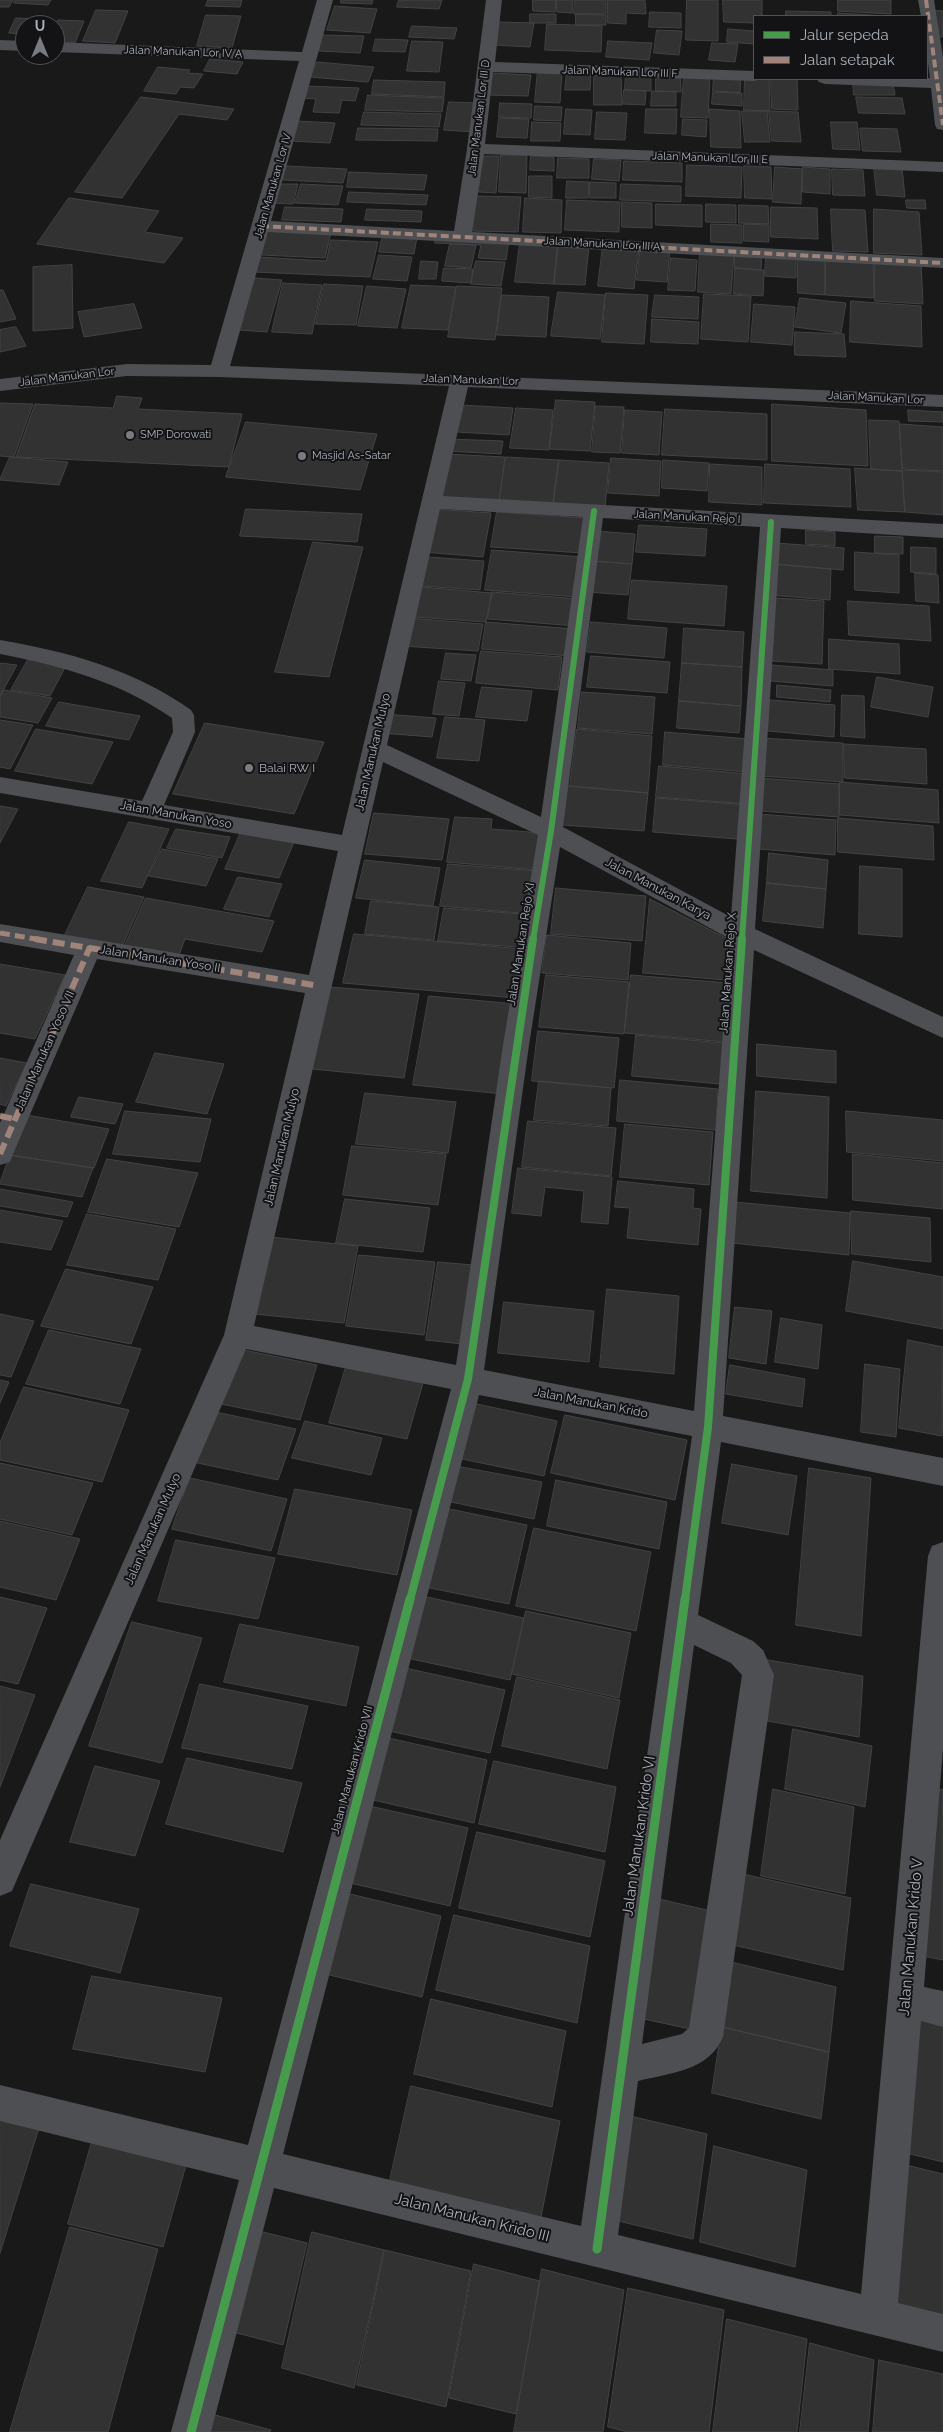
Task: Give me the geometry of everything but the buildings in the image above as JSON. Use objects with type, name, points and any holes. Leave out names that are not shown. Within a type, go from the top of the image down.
[{"type":"street","name":"Jalan Manukan Lor IV","points":[[219,371],[326,0]]},
{"type":"street","name":"Jalan Manukan Lor III D","points":[[462,237],[476,149],[494,0]]},
{"type":"street","points":[[926,0],[941,83],[943,126]]},
{"type":"street","points":[[0,45],[15,46]]},
{"type":"street","name":"Jalan Manukan Lor IV A","points":[[65,47],[310,58]]},
{"type":"street","name":"Jalan Manukan Lor III F","points":[[486,67],[753,76]]},
{"type":"street","points":[[854,80],[941,83]]},
{"type":"street","name":"Jalan Manukan Lor III E","points":[[476,149],[943,167]]},
{"type":"street","name":"Jalan Manukan Lor III A","points":[[261,226],[943,262]]},
{"type":"street","name":"Jalan Manukan Lor","points":[[0,385],[127,370],[219,371],[943,401]]},
{"type":"street","name":"Jalan Manukan Mulyo","points":[[0,1879],[7,1843],[238,1335],[460,380]]},
{"type":"street","name":"Jalan Manukan Rejo I","points":[[431,502],[943,531]]},
{"type":"street","name":"Jalan Manukan Rejo XI","points":[[468,1379],[516,1045],[551,831],[594,511]]},
{"type":"street","name":"Jalan Manukan Rejo X","points":[[708,1426],[771,522]]},
{"type":"street","points":[[0,647],[46,654],[122,678],[160,698],[183,715],[184,732],[149,811]]},
{"type":"street","name":"Jalan Manukan Karya","points":[[374,749],[551,831],[742,934],[943,1028]]},
{"type":"street","name":"Jalan Manukan Yoso","points":[[0,785],[352,845]]},
{"type":"street","name":"Jalan Manukan Yoso II","points":[[0,932],[319,986]]},
{"type":"street","name":"Jalan Manukan Yoso VII","points":[[0,1154],[8,1117],[90,948]]},
{"type":"street","name":"Jalan Manukan Krido","points":[[238,1335],[943,1472]]},
{"type":"street","name":"Jalan Manukan Krido VII","points":[[191,2432],[259,2166],[468,1379]]},
{"type":"street","name":"Jalan Manukan Krido VI","points":[[597,2248],[683,1624],[708,1426]]},
{"type":"street","name":"Jalan Manukan Krido V","points":[[878,2318],[906,2000],[935,1743],[943,1556]]},
{"type":"street","points":[[621,2068],[692,2049],[705,2037],[737,1830],[758,1675],[752,1661],[742,1652],[683,1624]]},
{"type":"street","points":[[906,2000],[943,2009]]},
{"type":"street","name":"Jalan Manukan Krido III","points":[[0,2102],[943,2333]]},
{"type":"marked path","points":[[926,0],[939,83],[943,125]]},
{"type":"marked path","points":[[261,226],[943,263]]},
{"type":"marked path","points":[[0,933],[319,986]]},
{"type":"marked path","points":[[0,1154],[90,947]]},
{"type":"marked path","points":[[0,1116],[15,1119]]},
{"type":"cycle path","points":[[191,2432],[468,1379],[516,1045],[551,831],[594,511]]},
{"type":"cycle path","points":[[597,2249],[708,1427],[771,522]]},
{"type":"place","name":"SMP Dorowati","points":[[130,435]]},
{"type":"place","name":"Masjid As-Satar","points":[[302,456]]},
{"type":"place","name":"Balai RW I","points":[[249,768]]}]
